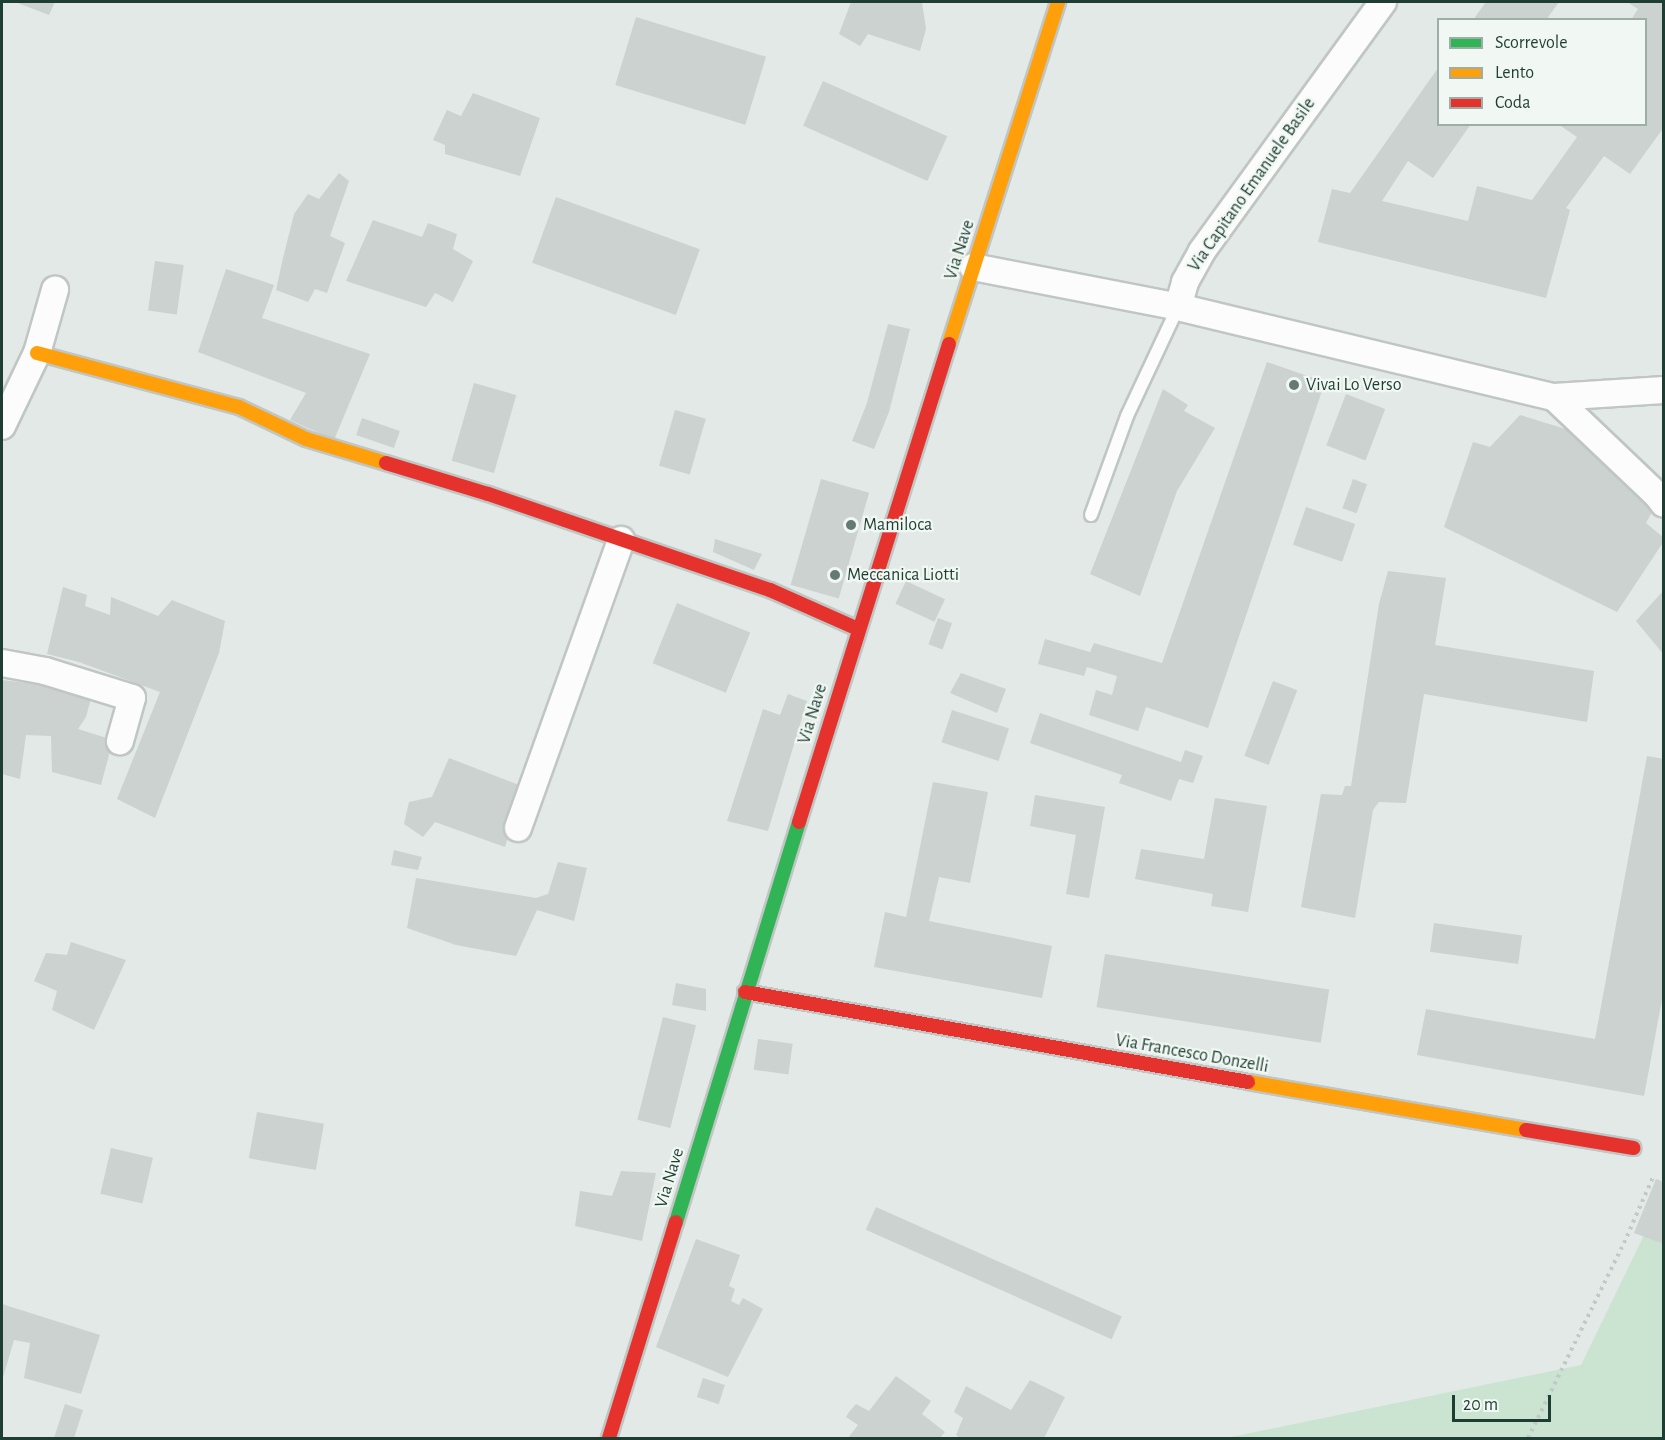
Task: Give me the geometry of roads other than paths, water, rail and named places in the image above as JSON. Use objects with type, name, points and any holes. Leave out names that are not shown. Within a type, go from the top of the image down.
[{"type":"street","name":"Via Nave","points":[[609,1438],[858,629],[1058,2]]},
{"type":"street","name":"Via Capitano Emanuele Basile","points":[[1178,307],[1185,282],[1202,251],[1383,2]]},
{"type":"street","points":[[973,267],[1178,307],[1554,397],[1664,390]]},
{"type":"street","points":[[2,426],[37,353],[55,290]]},
{"type":"street","points":[[37,353],[239,407],[306,439],[488,494],[770,590],[858,629]]},
{"type":"street","points":[[1554,397],[1664,504]]},
{"type":"street","points":[[518,828],[621,540]]},
{"type":"street","points":[[2,663],[45,671],[132,698],[120,741]]},
{"type":"street","name":"Via Francesco Donzelli","points":[[745,992],[1634,1148]]},
{"type":"lane","name":"Via Capitano Emanuele Basile","points":[[1092,515],[1127,416],[1178,307]]},
{"type":"place","name":"Vivai Lo Verso","points":[[1294,385]]},
{"type":"place","name":"Mamiloca","points":[[851,525]]},
{"type":"place","name":"Meccanica Liotti","points":[[835,575]]}]
